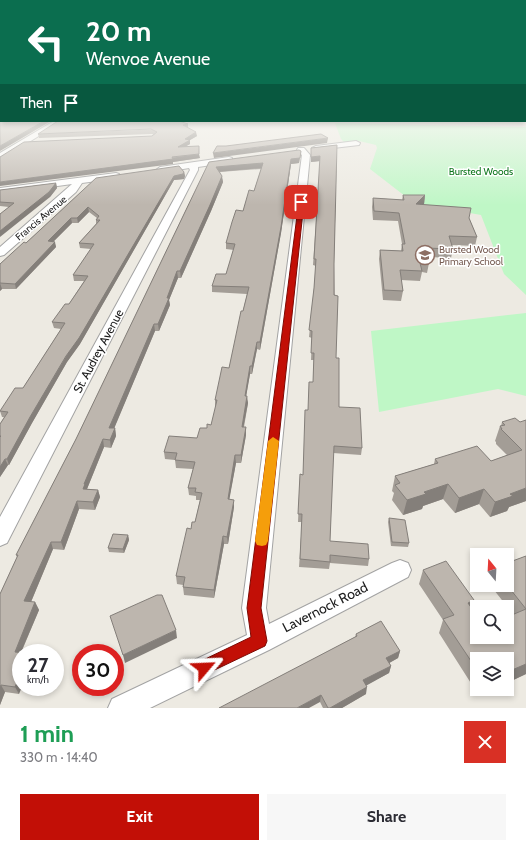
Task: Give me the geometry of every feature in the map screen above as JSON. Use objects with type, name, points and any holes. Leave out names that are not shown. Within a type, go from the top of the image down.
[{"type":"street","points":[[0,157],[29,139]]},
{"type":"street","points":[[23,143],[38,142]]},
{"type":"street","points":[[260,641],[254,608],[306,155],[297,150],[356,143]]},
{"type":"street","points":[[148,171],[239,158]]},
{"type":"street","name":"St. Audrey Avenue","points":[[0,537],[194,170],[193,165]]},
{"type":"street","points":[[0,191],[125,174]]},
{"type":"street","name":"Francis Avenue","points":[[0,252],[74,190],[79,181]]},
{"type":"street","name":"Lavernock Road","points":[[121,708],[260,641],[400,570]]},
{"type":"green space","name":"Bursted Woods","points":[[341,139],[526,139],[526,295],[504,274],[481,215],[414,203],[370,169],[377,148],[376,145],[359,141],[345,143]]},
{"type":"green space","points":[[526,313],[526,396],[498,389],[379,412],[371,331]]},
{"type":"building","points":[[0,139],[12,139],[0,146]]},
{"type":"building","points":[[87,139],[185,139],[190,140],[178,147],[199,146],[199,154],[172,157],[173,159],[0,182],[0,157],[24,142]]},
{"type":"building","points":[[281,139],[320,139],[213,153],[217,146]]},
{"type":"building","points":[[337,145],[334,295],[338,296],[336,358],[339,358],[339,407],[360,408],[362,448],[334,446],[330,541],[368,544],[369,559],[330,555],[330,562],[300,559],[302,514],[298,514],[300,474],[303,475],[305,410],[308,410],[309,382],[313,382],[314,353],[311,353],[312,331],[309,330],[316,259],[314,259],[320,156],[311,157],[311,148]]},
{"type":"building","points":[[299,150],[301,151],[300,158],[291,159],[281,227],[260,342],[257,342],[252,366],[250,366],[242,427],[246,427],[241,455],[235,455],[228,499],[234,500],[227,537],[223,536],[214,590],[183,587],[185,577],[176,576],[187,528],[191,529],[192,522],[195,522],[202,493],[195,492],[196,488],[188,488],[195,462],[175,460],[177,453],[164,452],[169,436],[197,438],[200,428],[207,428],[207,424],[211,425],[217,400],[215,400],[222,367],[229,368],[241,311],[243,311],[249,287],[212,286],[216,274],[226,274],[235,244],[226,243],[236,210],[243,211],[249,190],[254,191],[263,163],[216,167],[222,176],[210,205],[180,271],[177,271],[167,298],[169,298],[158,324],[154,324],[109,428],[115,428],[110,440],[103,439],[84,484],[83,489],[98,490],[93,502],[77,501],[61,542],[51,542],[24,601],[35,602],[18,644],[12,644],[12,687],[1,685],[0,687],[0,594],[18,555],[16,555],[76,439],[209,162]]},
{"type":"building","points":[[179,166],[184,172],[183,174],[174,176],[79,338],[66,356],[30,417],[7,459],[5,459],[0,467],[0,424],[8,412],[0,411],[15,388],[23,388],[65,323],[52,322],[65,304],[69,304],[88,276],[73,275],[94,244],[79,243],[100,220],[96,220],[99,216],[88,207],[77,218],[71,218],[48,241],[55,242],[15,284],[0,283],[0,264],[24,242],[26,243],[96,178]]},
{"type":"building","points":[[56,183],[49,192],[0,231],[0,214],[14,203],[0,202],[0,190]]},
{"type":"building","points":[[403,195],[425,195],[416,204],[471,208],[469,218],[477,237],[449,236],[453,249],[425,248],[429,263],[420,263],[422,271],[400,270],[403,291],[384,290],[380,250],[403,251],[402,244],[405,244],[399,213],[374,211],[373,198],[404,200]]},
{"type":"building","points":[[515,418],[520,422],[526,420],[526,488],[510,494],[513,496],[495,502],[484,489],[459,498],[448,484],[424,492],[426,494],[407,500],[395,485],[400,483],[395,476],[438,463],[435,459],[477,446],[491,461],[522,450],[501,429],[500,426],[505,425],[502,422]]},
{"type":"building","points":[[389,518],[405,520],[409,543],[392,542]]},
{"type":"building","points":[[113,534],[128,535],[123,549],[108,548]]},
{"type":"building","points":[[526,556],[526,609],[513,592],[514,592],[514,560]]},
{"type":"building","points":[[446,561],[474,600],[470,600],[468,603],[470,606],[470,644],[514,644],[514,614],[526,609],[526,664],[514,669],[514,652],[470,652],[470,660],[443,619],[454,615],[423,570]]},
{"type":"building","points":[[157,595],[162,595],[176,630],[124,655],[124,644],[119,644],[110,616]]},
{"type":"building","points":[[381,621],[400,651],[386,658],[391,666],[363,680],[367,687],[330,708],[328,708],[321,695],[297,708],[219,708],[357,636],[356,634]]},
{"type":"slow traffic","points":[[262,541],[273,441]]},
{"type":"place","name":"Bursted Wood Primary School","points":[[425,255]]},
{"type":"route","points":[[204,668],[260,641],[254,608],[301,202]]}]
